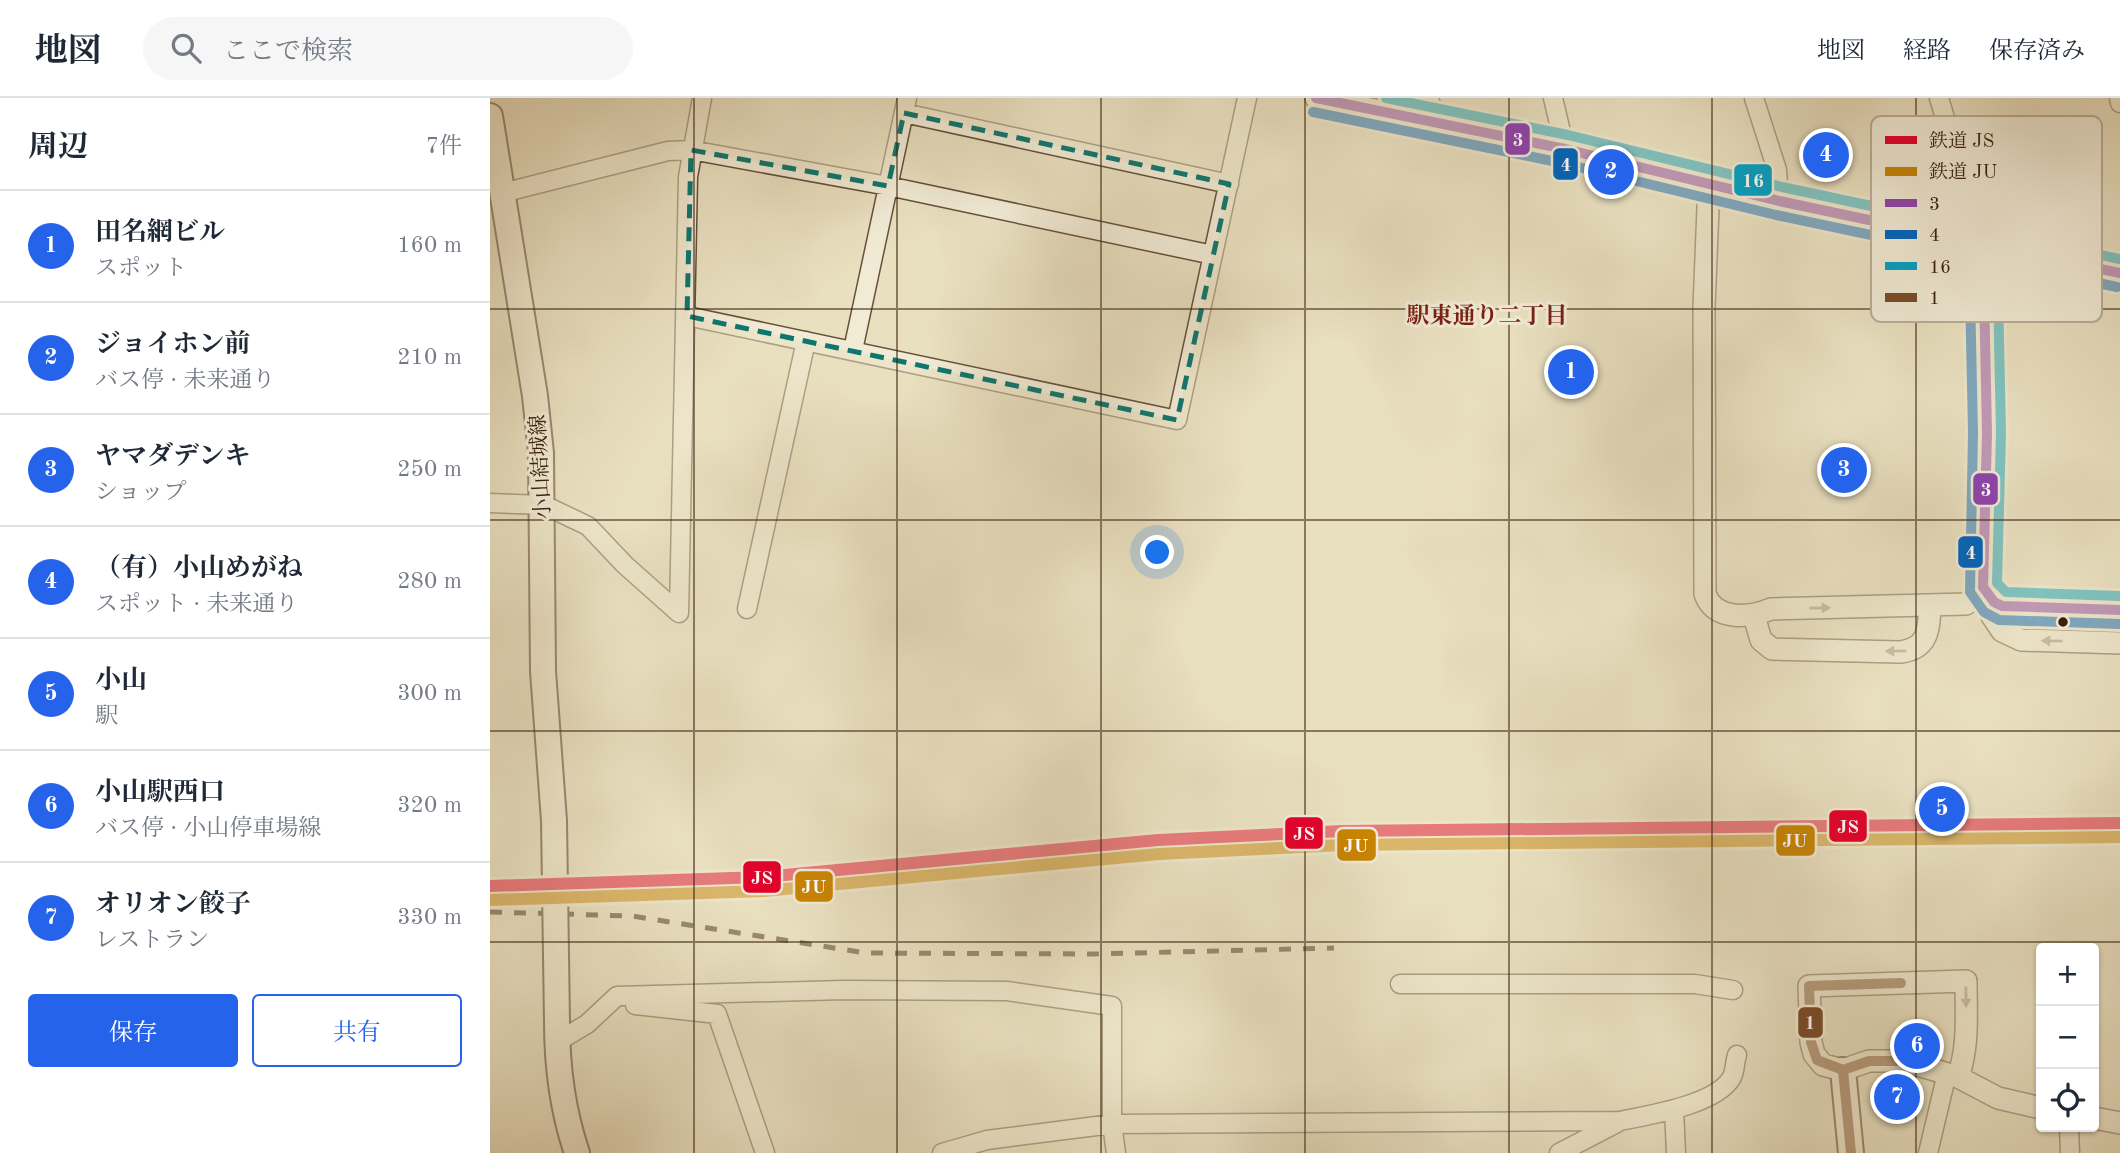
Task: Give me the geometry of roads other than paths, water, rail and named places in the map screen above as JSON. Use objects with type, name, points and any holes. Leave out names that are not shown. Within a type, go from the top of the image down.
[{"type":"main road","name":"小山結城線","points":[[490,121],[535,396],[544,505],[543,671],[554,821],[557,1032]]},
{"type":"main road","points":[[557,1032],[566,1119],[577,1153]]},
{"type":"main road","points":[[1843,1070],[1851,1153]]},
{"type":"street","points":[[490,503],[544,505],[588,526],[625,565],[679,613],[691,150],[702,98]]},
{"type":"street","points":[[687,316],[1177,420],[1247,98]]},
{"type":"street","points":[[1316,98],[1564,149],[1871,221]]},
{"type":"street","points":[[1429,98],[1436,123]]},
{"type":"street","points":[[1553,98],[1564,149]]},
{"type":"street","points":[[1755,98],[1777,170],[1780,201]]},
{"type":"street","points":[[1939,98],[1944,116]]},
{"type":"street","points":[[853,350],[905,106],[1228,184]]},
{"type":"street","points":[[502,193],[668,151],[691,150],[888,186],[1213,255]]},
{"type":"street","points":[[1709,183],[1704,307],[1705,594],[1709,603],[1722,613],[1754,616],[1771,608],[1966,604],[1983,587]]},
{"type":"street","points":[[2102,269],[2120,273]]},
{"type":"street","points":[[1985,322],[1987,433],[1983,587],[1996,623],[2009,636],[2021,640],[2120,643]]},
{"type":"street","points":[[747,609],[806,341]]},
{"type":"street","points":[[1983,587],[1994,602],[2002,606],[2120,610]]},
{"type":"street","points":[[1754,616],[1762,640],[1772,649],[1900,652],[1917,648],[1925,641],[1930,606]]},
{"type":"street","points":[[1928,1153],[1952,1074],[1963,1062],[1967,1029],[1966,981],[1809,986],[1814,1054],[1823,1065],[1843,1070],[1870,1061],[1904,1061],[1952,1074],[1998,1098],[2036,1107]]},
{"type":"street","points":[[1400,984],[1695,984],[1733,990]]},
{"type":"street","points":[[557,1032],[587,1024],[617,996],[844,990],[1007,991],[1112,1006],[1112,1124],[1116,1153]]},
{"type":"street","points":[[617,996],[627,1004],[717,1014],[765,1153]]},
{"type":"street","points":[[942,1153],[987,1140],[1112,1124],[1620,1121],[1674,1109],[1714,1094],[1732,1077],[1737,1055]]},
{"type":"street","points":[[1674,1109],[1676,1153]]},
{"type":"street","points":[[2099,1119],[2120,1123]]},
{"type":"street","points":[[1559,1153],[1620,1121]]},
{"type":"street","points":[[2068,1132],[2070,1153]]},
{"type":"railway","points":[[490,912],[632,916],[866,953],[1094,954],[1334,948]]},
{"type":"rail line","name":"JS","points":[[490,886],[763,877],[1158,840],[1343,831],[2120,823]]},
{"type":"rail line","name":"JU","points":[[490,900],[764,891],[1159,854],[1343,845],[2120,837]]},
{"type":"place","name":"（有）小山めがね","points":[[1826,155]]},
{"type":"place","name":"ジョイホン前","points":[[1611,172]]},
{"type":"place","name":"田名網ビル","points":[[1571,372]]},
{"type":"place","name":"ヤマダデンキ","points":[[1844,470]]},
{"type":"place","name":"小山","points":[[1942,809]]},
{"type":"place","name":"小山駅西口","points":[[1917,1046]]},
{"type":"place","name":"オリオン餃子","points":[[1897,1097]]},
{"type":"district","name":"駅東通り二丁目","points":[[1487,315]]}]
